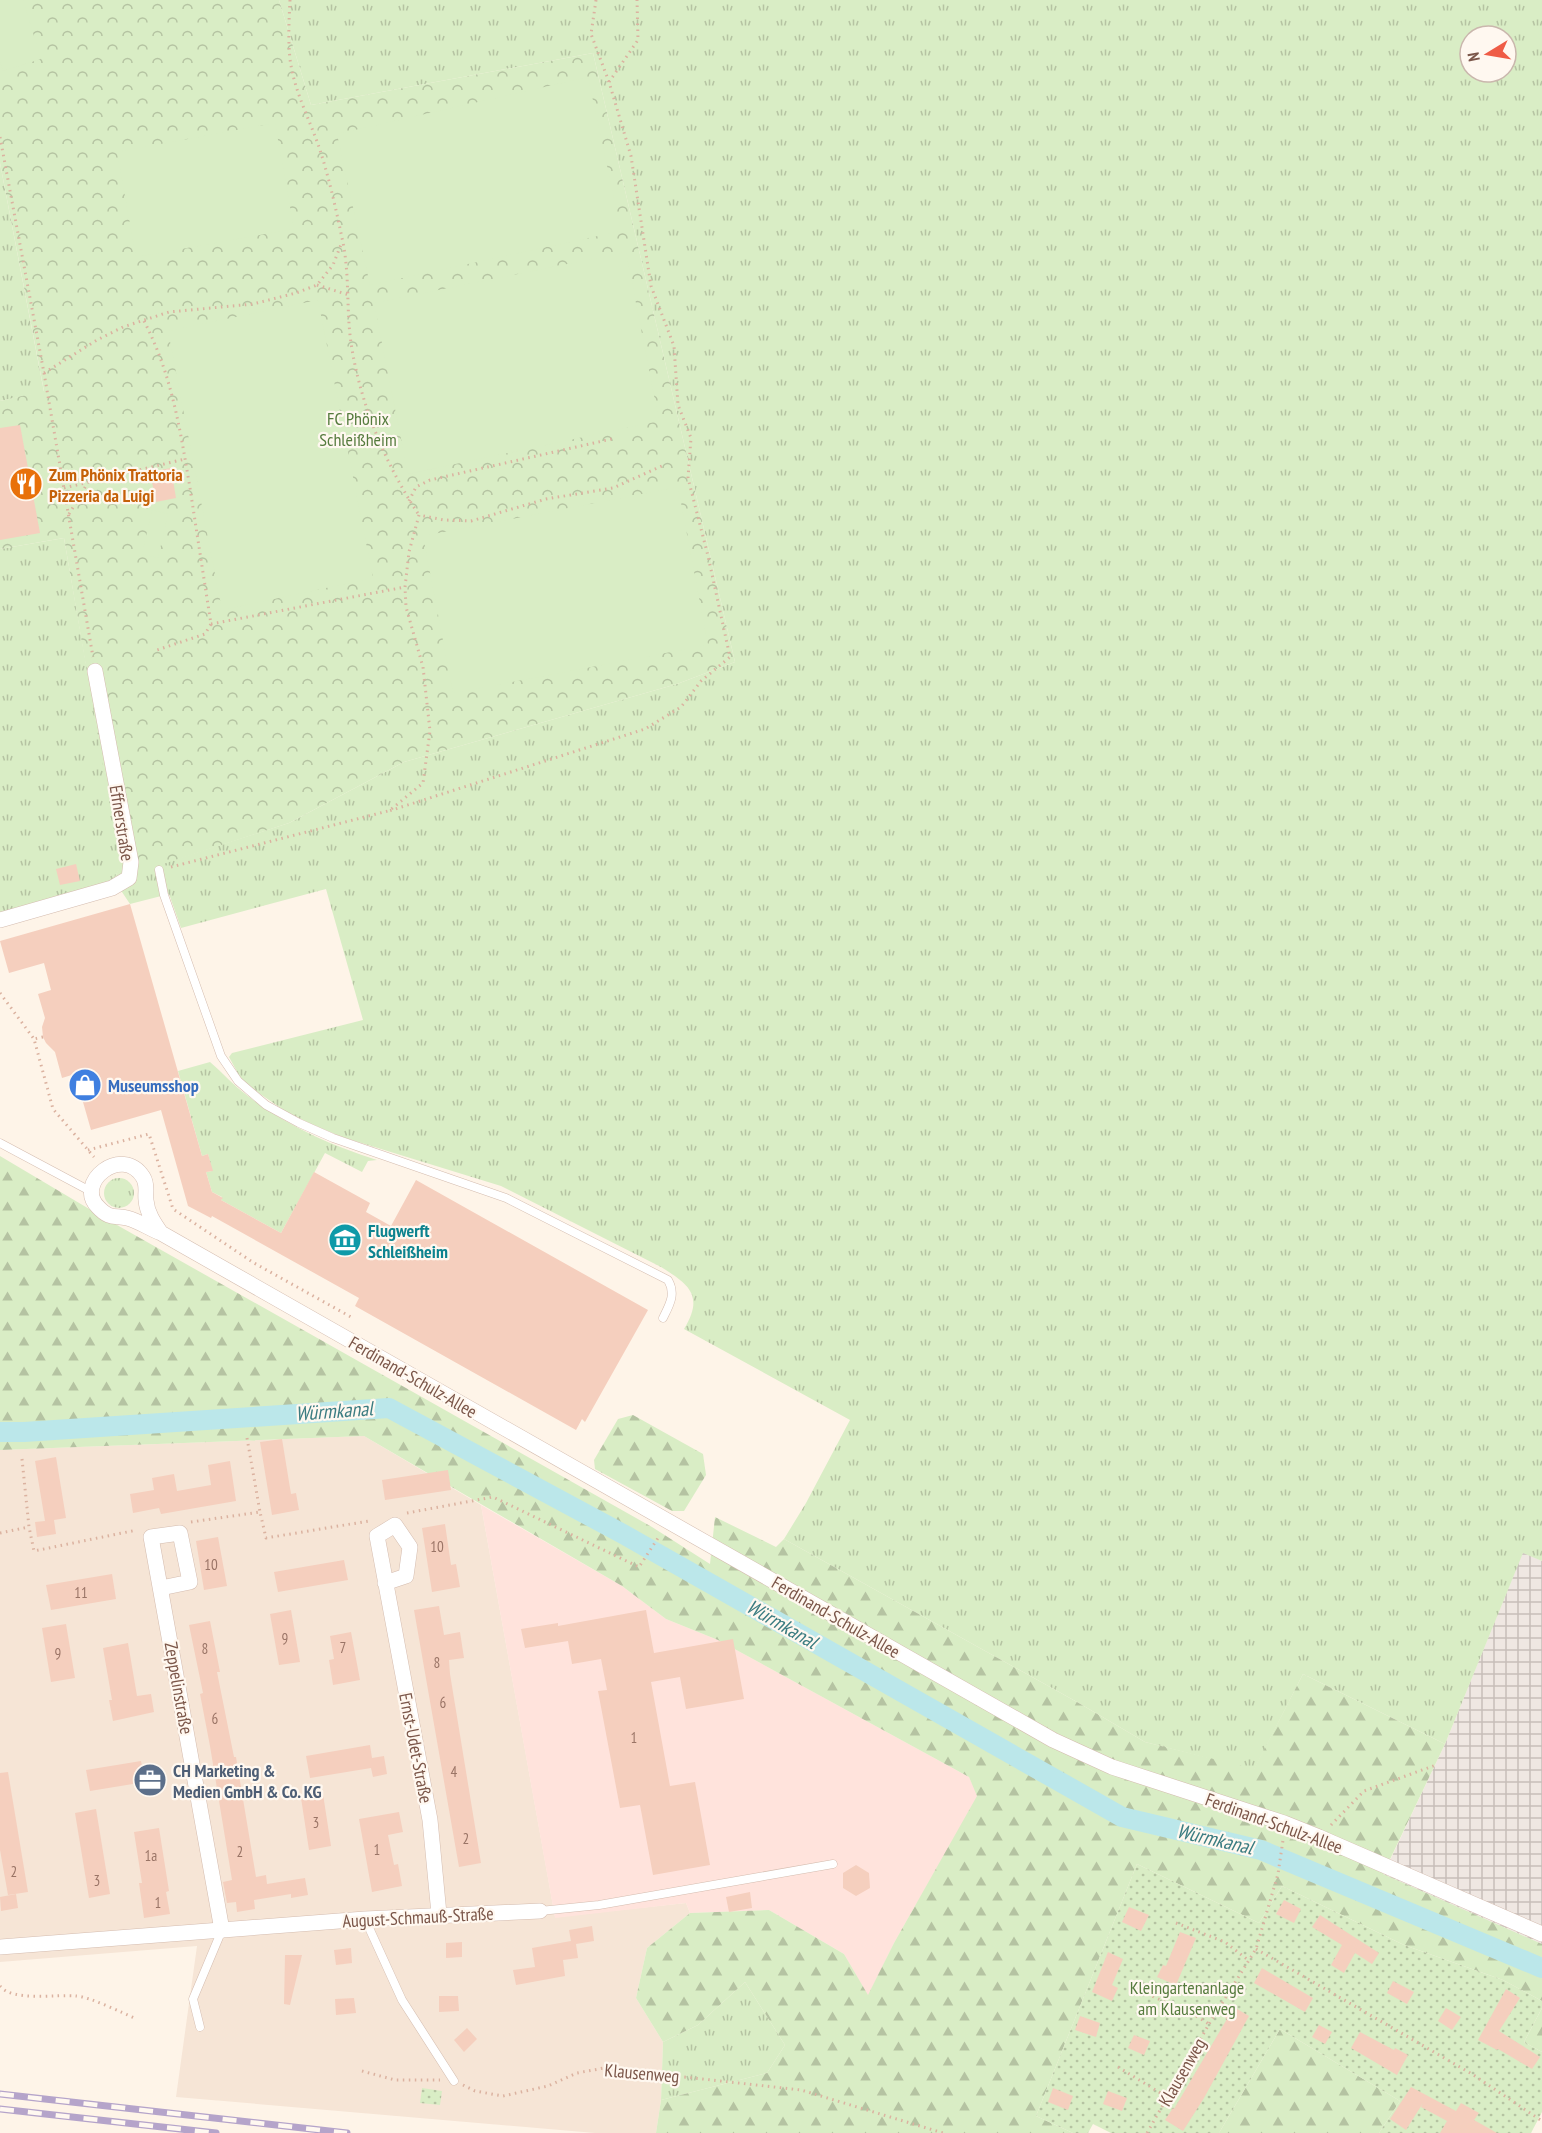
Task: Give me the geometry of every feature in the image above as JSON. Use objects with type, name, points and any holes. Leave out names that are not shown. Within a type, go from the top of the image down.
[{"type":"street","name":"Effnerstraße","points":[[0,920],[112,888],[129,878],[130,862],[95,670]]},
{"type":"street","points":[[92,1192],[96,1178],[105,1168],[121,1164],[133,1167],[143,1178],[147,1188],[146,1199],[150,1216],[161,1233]]},
{"type":"street","name":"Ferdinand-Schulz-Allee","points":[[92,1192],[96,1206],[113,1218],[126,1218],[161,1233],[1053,1740],[1112,1767],[1284,1823],[1542,1934]]},
{"type":"street","name":"Ernst-Udet-Straße","points":[[386,1583],[430,1820],[439,1914]]},
{"type":"street","name":"Zeppelinstraße","points":[[161,1588],[222,1930]]},
{"type":"street","name":"August-Schmauß-Straße","points":[[0,1947],[439,1914],[540,1911]]},
{"type":"lane","points":[[159,870],[164,895],[221,1056],[238,1081],[266,1105],[298,1123],[333,1138],[506,1198],[668,1280],[673,1296],[663,1318]]},
{"type":"lane","points":[[0,1143],[92,1192]]},
{"type":"lane","name":"August-Schmauß-Straße","points":[[540,1911],[599,1905],[833,1864]]},
{"type":"lane","points":[[365,1919],[402,2000],[454,2081]]},
{"type":"lane","points":[[200,2027],[193,1999],[222,1930]]},
{"type":"path","points":[[290,0],[290,61],[302,106],[320,150],[343,240],[351,340],[359,387],[382,446],[409,501],[419,515],[444,520],[471,521],[546,499],[614,488],[664,465]]},
{"type":"path","points":[[159,870],[389,811],[645,729],[681,707],[701,681],[730,657],[688,478],[691,438],[678,405],[674,346],[651,286],[631,156],[609,82],[591,34],[596,0]]},
{"type":"path","points":[[609,82],[638,40],[637,0]]},
{"type":"path","points":[[0,137],[44,373],[95,670]]},
{"type":"path","points":[[44,373],[97,340],[123,327],[169,312],[253,303],[296,293],[317,285],[333,265],[343,240]]},
{"type":"path","points":[[317,285],[349,295]]},
{"type":"path","points":[[144,321],[158,348],[170,382],[185,459],[211,624],[205,634],[154,651]]},
{"type":"path","points":[[409,501],[416,487],[430,480],[616,438]]},
{"type":"path","points":[[64,488],[185,459]]},
{"type":"path","points":[[68,514],[88,482]]},
{"type":"path","points":[[389,811],[423,783],[430,731],[423,667],[406,607],[405,587],[409,552],[419,515]]},
{"type":"path","points":[[211,624],[405,587]]},
{"type":"path","points":[[0,993],[34,1039],[53,1109],[105,1168]]},
{"type":"path","points":[[34,1039],[43,1037]]},
{"type":"path","points":[[88,1150],[150,1134],[173,1209],[254,1263],[351,1317]]},
{"type":"path","points":[[247,1438],[266,1538],[372,1521]]},
{"type":"path","points":[[22,1459],[29,1527],[34,1551],[138,1530]]},
{"type":"path","points":[[404,1514],[493,1497],[639,1567],[669,1522]]},
{"type":"path","points":[[183,1523],[260,1512]]},
{"type":"path","points":[[0,1533],[29,1527]]},
{"type":"path","points":[[1319,1837],[1364,1791],[1436,1765]]},
{"type":"path","name":"Klausenweg","points":[[1147,2133],[1209,2024],[1256,1949],[1278,1874],[1282,1846]]},
{"type":"path","points":[[1176,1923],[1225,1942],[1248,1960]]},
{"type":"path","points":[[1256,1949],[1472,2074],[1542,2121]]},
{"type":"path","points":[[0,1986],[3,1990],[28,1996],[79,1996],[137,2019]]},
{"type":"path","points":[[1147,1994],[1191,2013],[1209,2024]]},
{"type":"path","points":[[1118,2067],[1167,2097]]},
{"type":"path","name":"Klausenweg","points":[[454,2081],[475,2091],[503,2096],[548,2086],[576,2073],[604,2068],[801,2090],[943,2133]]},
{"type":"path","points":[[362,2071],[395,2080],[454,2081]]},
{"type":"shaded area","points":[[364,1436],[481,1505],[555,1917],[686,1903],[690,1913],[647,1948],[636,1998],[663,2042],[661,2100],[656,2133],[595,2133],[176,2097],[197,1946],[0,1962],[0,1450]]},
{"type":"shaded area","points":[[481,1505],[622,1586],[666,1619],[718,1640],[969,1777],[978,1796],[894,1943],[868,1996],[844,1954],[769,1910],[690,1913],[686,1903],[555,1918]]},
{"type":"shaded area","points":[[1523,1552],[1542,1561],[1542,1944],[1383,1875],[1445,1744]]},
{"type":"green space","name":"FC Phönix Schleißheim","points":[[0,0],[279,0],[311,105],[593,53],[735,662],[677,684],[404,762],[289,823],[114,880],[120,865],[64,538],[0,549],[0,401],[44,391],[0,163]]},
{"type":"green space","points":[[0,0],[23,0],[41,59],[3,71],[0,62]]},
{"type":"green space","points":[[279,0],[1542,0],[1542,1561],[1523,1553],[1445,1744],[1303,1674],[1254,1770],[1145,1742],[784,1539],[850,1420],[684,1329],[693,1308],[691,1292],[680,1280],[661,1267],[501,1186],[342,1137],[309,1123],[285,1111],[250,1087],[240,1077],[229,1057],[232,1053],[363,1020],[326,889],[181,928],[169,894],[130,904],[114,880],[0,914],[0,549],[64,538],[121,865],[114,879],[289,823],[404,762],[677,684],[735,662],[593,53],[311,105]]},
{"type":"green space","points":[[588,77],[621,231],[370,285],[337,134]]},
{"type":"green space","points":[[275,123],[294,229],[136,257],[117,152]]},
{"type":"green space","points":[[0,163],[44,392],[0,401]]},
{"type":"green space","points":[[626,252],[659,421],[408,474],[374,303]]},
{"type":"green space","points":[[318,300],[373,578],[222,610],[168,331]]},
{"type":"green space","points":[[678,487],[708,645],[453,693],[423,536]]},
{"type":"green space","points":[[152,510],[168,514],[158,558],[142,554]]},
{"type":"green space","points":[[210,1062],[243,1092],[278,1117],[342,1148],[377,1160],[368,1161],[362,1172],[325,1153],[281,1233],[221,1200],[222,1197],[212,1192],[206,1172],[212,1171],[208,1154],[202,1156],[178,1071]]},
{"type":"green space","points":[[0,1156],[101,1216],[652,1527],[710,1564],[715,1517],[776,1547],[784,1539],[1145,1742],[1254,1769],[1303,1674],[1445,1744],[1383,1874],[1542,1944],[1542,2001],[1503,1980],[1404,1945],[1282,1886],[1259,1923],[1137,1864],[1036,2116],[1073,2133],[656,2133],[661,2100],[767,2073],[785,2045],[745,1982],[698,2025],[663,2042],[636,1998],[647,1948],[690,1913],[769,1910],[844,1954],[868,1995],[894,1943],[977,1796],[969,1777],[718,1640],[666,1619],[622,1586],[364,1436],[0,1450]]},
{"type":"green space","points":[[119,1178],[129,1183],[134,1193],[129,1203],[119,1208],[109,1203],[104,1193],[109,1183]]},
{"type":"green space","points":[[633,1415],[703,1454],[706,1475],[684,1511],[672,1511],[595,1469],[594,1460],[618,1419]]},
{"type":"green space","name":"Kleingartenanlage am Klausenweg","points":[[1137,1864],[1259,1923],[1282,1886],[1404,1945],[1503,1980],[1542,2001],[1542,2008],[1524,2042],[1542,2052],[1542,2112],[1531,2133],[1379,2133],[1400,2101],[1280,2029],[1219,2133],[1111,2133],[1093,2124],[1088,2133],[1073,2133],[1036,2116]]},
{"type":"green space","points":[[745,1982],[785,2045],[767,2073],[661,2100],[663,2042],[698,2025]]},
{"type":"green space","points":[[1542,2008],[1542,2052],[1524,2042]]},
{"type":"green space","points":[[1280,2029],[1400,2101],[1379,2133],[1219,2133]]},
{"type":"green space","points":[[422,2088],[442,2091],[440,2105],[420,2103]]},
{"type":"building","points":[[20,425],[40,533],[0,540],[0,428]]},
{"type":"building","points":[[171,468],[176,498],[156,502],[150,472]]},
{"type":"building","points":[[76,864],[80,881],[60,885],[56,869]]},
{"type":"building","points":[[130,904],[202,1156],[208,1154],[213,1171],[206,1172],[212,1192],[223,1198],[221,1200],[281,1233],[314,1172],[370,1203],[366,1212],[391,1226],[416,1180],[648,1310],[585,1422],[582,1419],[576,1430],[355,1306],[359,1298],[212,1216],[211,1218],[188,1206],[161,1110],[91,1130],[75,1074],[62,1078],[55,1052],[43,1037],[42,1027],[45,1018],[38,994],[51,990],[44,963],[9,973],[0,941]]},
{"type":"building","points":[[282,1439],[291,1494],[296,1493],[299,1510],[272,1515],[260,1442]]},
{"type":"building","points":[[56,1457],[66,1518],[54,1520],[56,1534],[37,1537],[35,1522],[45,1521],[35,1461]]},
{"type":"building","points":[[230,1461],[236,1501],[161,1514],[159,1508],[133,1513],[130,1494],[154,1490],[152,1478],[174,1474],[177,1491],[211,1485],[208,1465]]},
{"type":"building","points":[[448,1470],[451,1490],[385,1500],[382,1480]]},
{"type":"building","points":[[445,1524],[451,1565],[456,1564],[460,1587],[432,1592],[422,1528]]},
{"type":"building","points":[[218,1537],[227,1586],[204,1590],[196,1541]]},
{"type":"building","points":[[344,1560],[348,1580],[278,1592],[274,1572]]},
{"type":"building","points":[[112,1574],[116,1599],[51,1610],[46,1585]]},
{"type":"building","points":[[439,1606],[444,1635],[460,1632],[464,1658],[449,1660],[450,1674],[481,1863],[459,1867],[414,1610]]},
{"type":"building","points":[[291,1610],[300,1662],[279,1665],[270,1614]]},
{"type":"building","points":[[646,1610],[654,1653],[733,1639],[744,1699],[686,1709],[680,1677],[651,1682],[670,1786],[695,1782],[710,1865],[653,1875],[640,1805],[620,1808],[598,1691],[607,1690],[601,1659],[572,1664],[568,1641],[525,1648],[521,1629],[558,1623],[558,1626]]},
{"type":"building","points":[[210,1621],[220,1672],[217,1672],[234,1757],[236,1757],[256,1877],[266,1875],[267,1884],[305,1878],[308,1895],[291,1898],[291,1894],[254,1900],[255,1909],[237,1912],[236,1902],[227,1903],[223,1882],[232,1880],[200,1694],[203,1693],[189,1625]]},
{"type":"building","points":[[66,1624],[75,1678],[51,1682],[42,1628]]},
{"type":"building","points":[[351,1632],[360,1680],[333,1685],[329,1660],[334,1659],[330,1636]]},
{"type":"building","points":[[128,1643],[137,1696],[151,1694],[154,1712],[113,1721],[109,1700],[112,1700],[103,1648]]},
{"type":"building","points":[[370,1745],[372,1758],[384,1756],[387,1774],[373,1777],[371,1768],[310,1778],[306,1756]]},
{"type":"building","points":[[141,1761],[145,1782],[90,1791],[86,1770]]},
{"type":"building","points":[[159,1771],[161,1788],[146,1790],[144,1773]]},
{"type":"building","points":[[8,1772],[28,1892],[8,1895],[0,1850],[0,1773]]},
{"type":"building","points":[[323,1794],[331,1846],[309,1850],[301,1798]]},
{"type":"building","points":[[96,1809],[110,1894],[89,1898],[75,1813]]},
{"type":"building","points":[[399,1812],[403,1832],[388,1835],[394,1865],[398,1864],[402,1886],[372,1892],[359,1819]]},
{"type":"building","points":[[159,1828],[169,1891],[166,1892],[170,1914],[144,1918],[139,1883],[142,1883],[134,1832]]},
{"type":"building","points":[[856,1865],[869,1873],[870,1888],[856,1896],[843,1888],[843,1873]]},
{"type":"building","points":[[750,1892],[752,1908],[729,1912],[726,1897]]},
{"type":"building","points":[[16,1894],[18,1908],[1,1911],[0,1897]]},
{"type":"building","points":[[1284,1900],[1301,1909],[1294,1923],[1276,1914]]},
{"type":"building","points":[[1129,1907],[1149,1915],[1141,1931],[1122,1922]]},
{"type":"building","points":[[1320,1915],[1379,1953],[1372,1964],[1355,1953],[1344,1973],[1331,1965],[1342,1945],[1312,1927]]},
{"type":"building","points":[[592,1926],[594,1941],[576,1944],[578,1958],[563,1960],[565,1976],[516,1985],[513,1970],[535,1967],[532,1948],[571,1941],[569,1930]]},
{"type":"building","points":[[1180,1932],[1196,1938],[1176,1985],[1157,1977],[1163,1965],[1166,1966]]},
{"type":"building","points":[[462,1942],[462,1957],[446,1958],[446,1943]]},
{"type":"building","points":[[351,1948],[352,1963],[336,1965],[334,1950]]},
{"type":"building","points":[[1108,1952],[1123,1959],[1112,1985],[1118,1988],[1112,2001],[1092,1992]]},
{"type":"building","points":[[285,1955],[302,1955],[290,2005],[284,2004]]},
{"type":"building","points":[[1262,1968],[1313,1998],[1305,2012],[1254,1983]]},
{"type":"building","points":[[1393,1981],[1414,1992],[1407,2004],[1387,1993]]},
{"type":"building","points":[[1506,1989],[1520,1998],[1499,2031],[1540,2057],[1532,2069],[1478,2040]]},
{"type":"building","points":[[439,1996],[458,1996],[459,2011],[439,2012]]},
{"type":"building","points":[[354,1998],[356,2013],[336,2015],[335,1999]]},
{"type":"building","points":[[1232,2006],[1249,2016],[1183,2131],[1165,2120],[1174,2109],[1227,2019],[1225,2018]]},
{"type":"building","points":[[1446,2008],[1461,2017],[1452,2030],[1438,2021]]},
{"type":"building","points":[[1080,2016],[1100,2023],[1096,2037],[1075,2030]]},
{"type":"building","points":[[1319,2025],[1332,2032],[1325,2044],[1312,2037]]},
{"type":"building","points":[[467,2028],[477,2039],[464,2052],[454,2040]]},
{"type":"building","points":[[1360,2032],[1408,2055],[1397,2075],[1351,2048]]},
{"type":"building","points":[[1134,2035],[1150,2041],[1144,2055],[1128,2048]]},
{"type":"building","points":[[1411,2087],[1456,2111],[1461,2103],[1479,2113],[1474,2120],[1497,2133],[1440,2133],[1447,2121],[1421,2107],[1423,2103],[1406,2130],[1390,2119]]},
{"type":"building","points":[[1053,2088],[1073,2096],[1068,2110],[1048,2102]]},
{"type":"building","points":[[1108,2091],[1127,2098],[1122,2111],[1103,2104]]},
{"type":"waterway","name":"Würmkanal","points":[[0,1432],[389,1408],[623,1534],[1122,1817],[1261,1850],[1542,1968]]},
{"type":"railway","points":[[0,2094],[347,2133]]},
{"type":"railway","points":[[0,2109],[216,2133]]},
{"type":"place","name":"Zum Phönix Trattoria Pizzeria da Luigi","points":[[26,484]]},
{"type":"place","name":"Museumsshop","points":[[85,1085]]},
{"type":"place","name":"Flugwerft Schleißheim","points":[[345,1240]]},
{"type":"place","name":"CH Marketing & Medien GmbH & Co. KG","points":[[150,1780]]}]
